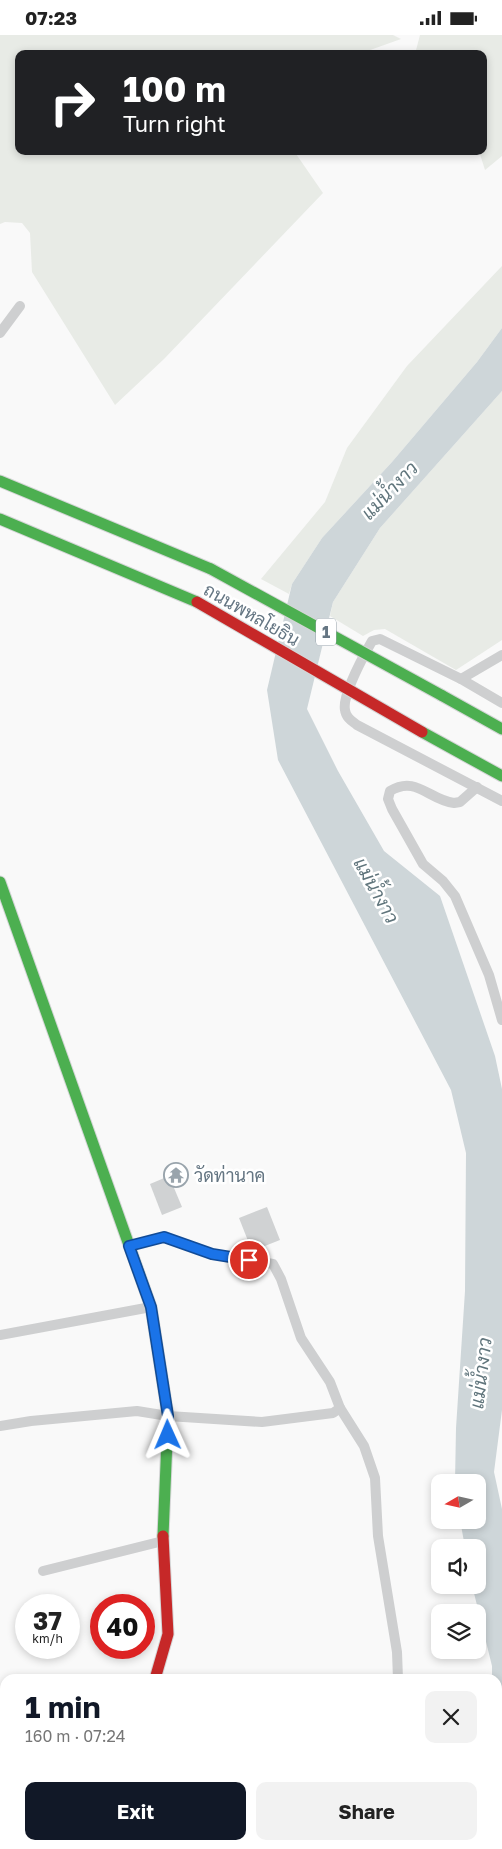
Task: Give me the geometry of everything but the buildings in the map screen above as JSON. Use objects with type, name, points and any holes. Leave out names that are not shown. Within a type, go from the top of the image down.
[{"type":"main road","name":"ถนนพหลโยธิน","points":[[0,481],[211,569],[502,729]]},
{"type":"main road","name":"ถนนพหลโยธิน","points":[[0,519],[197,602],[502,776]]},
{"type":"main road","points":[[0,882],[151,1307],[168,1416],[163,1541],[168,1634],[156,1674]]},
{"type":"street","points":[[0,333],[20,305]]},
{"type":"street","points":[[502,703],[461,679],[380,639],[372,641],[355,671],[344,708],[346,717],[357,725],[502,801]]},
{"type":"street","points":[[461,679],[502,655]]},
{"type":"street","points":[[477,787],[460,802],[454,803],[410,785],[399,786],[390,791],[388,799],[396,818],[424,864],[450,888],[455,896],[489,975],[502,1020]]},
{"type":"street","points":[[129,1246],[164,1237],[212,1254],[273,1264],[281,1279],[301,1338],[330,1383],[340,1407],[364,1447],[374,1478],[378,1536],[397,1652],[398,1674]]},
{"type":"street","points":[[0,1335],[151,1307]]},
{"type":"street","points":[[0,1426],[31,1421],[137,1411],[168,1416],[262,1422],[333,1413],[340,1407]]},
{"type":"street","points":[[43,1571],[163,1541]]},
{"type":"shaded area","points":[[0,35],[393,35],[401,39],[370,50],[15,50],[15,155],[297,155],[323,193],[164,359],[115,405],[32,272],[30,233],[22,223],[5,222],[0,224]]},
{"type":"shaded area","points":[[420,35],[502,35],[502,156],[485,170],[480,155],[487,155],[487,50],[416,50]]},
{"type":"shaded area","points":[[502,266],[502,328],[477,362],[392,462],[322,538],[292,584],[289,594],[261,579],[325,502],[347,448],[407,366]]},
{"type":"shaded area","points":[[502,391],[502,640],[456,670],[385,629],[374,630],[363,636],[330,616],[333,602],[380,528]]},
{"type":"water","name":"แม่น้ำงาว","points":[[502,328],[502,391],[380,528],[333,602],[307,709],[338,771],[384,851],[440,896],[495,1056],[502,1089],[502,1410],[494,1472],[502,1509],[502,1674],[492,1674],[486,1642],[486,1604],[477,1604],[474,1594],[486,1594],[486,1539],[464,1539],[462,1529],[486,1529],[486,1474],[455,1474],[456,1428],[465,1291],[466,1153],[451,1090],[278,760],[267,690],[292,584],[322,538],[392,462],[477,362]]},
{"type":"traffic: fast","points":[[0,481],[211,569]]},
{"type":"traffic: fast","points":[[0,519],[197,602]]},
{"type":"traffic: fast","points":[[211,569],[441,695]]},
{"type":"traffic: fast","points":[[441,695],[502,729]]},
{"type":"traffic: fast","points":[[422,732],[502,776]]},
{"type":"traffic: fast","points":[[0,882],[151,1307],[168,1416],[163,1536]]},
{"type":"traffic: jam","points":[[197,602],[422,732]]},
{"type":"traffic: jam","points":[[156,1674],[168,1634],[163,1536]]},
{"type":"place","name":"วัดท่านาค","points":[[176,1175]]},
{"type":"route","points":[[168,1435],[168,1416],[151,1307],[129,1246],[164,1237],[212,1254],[249,1260]]}]
